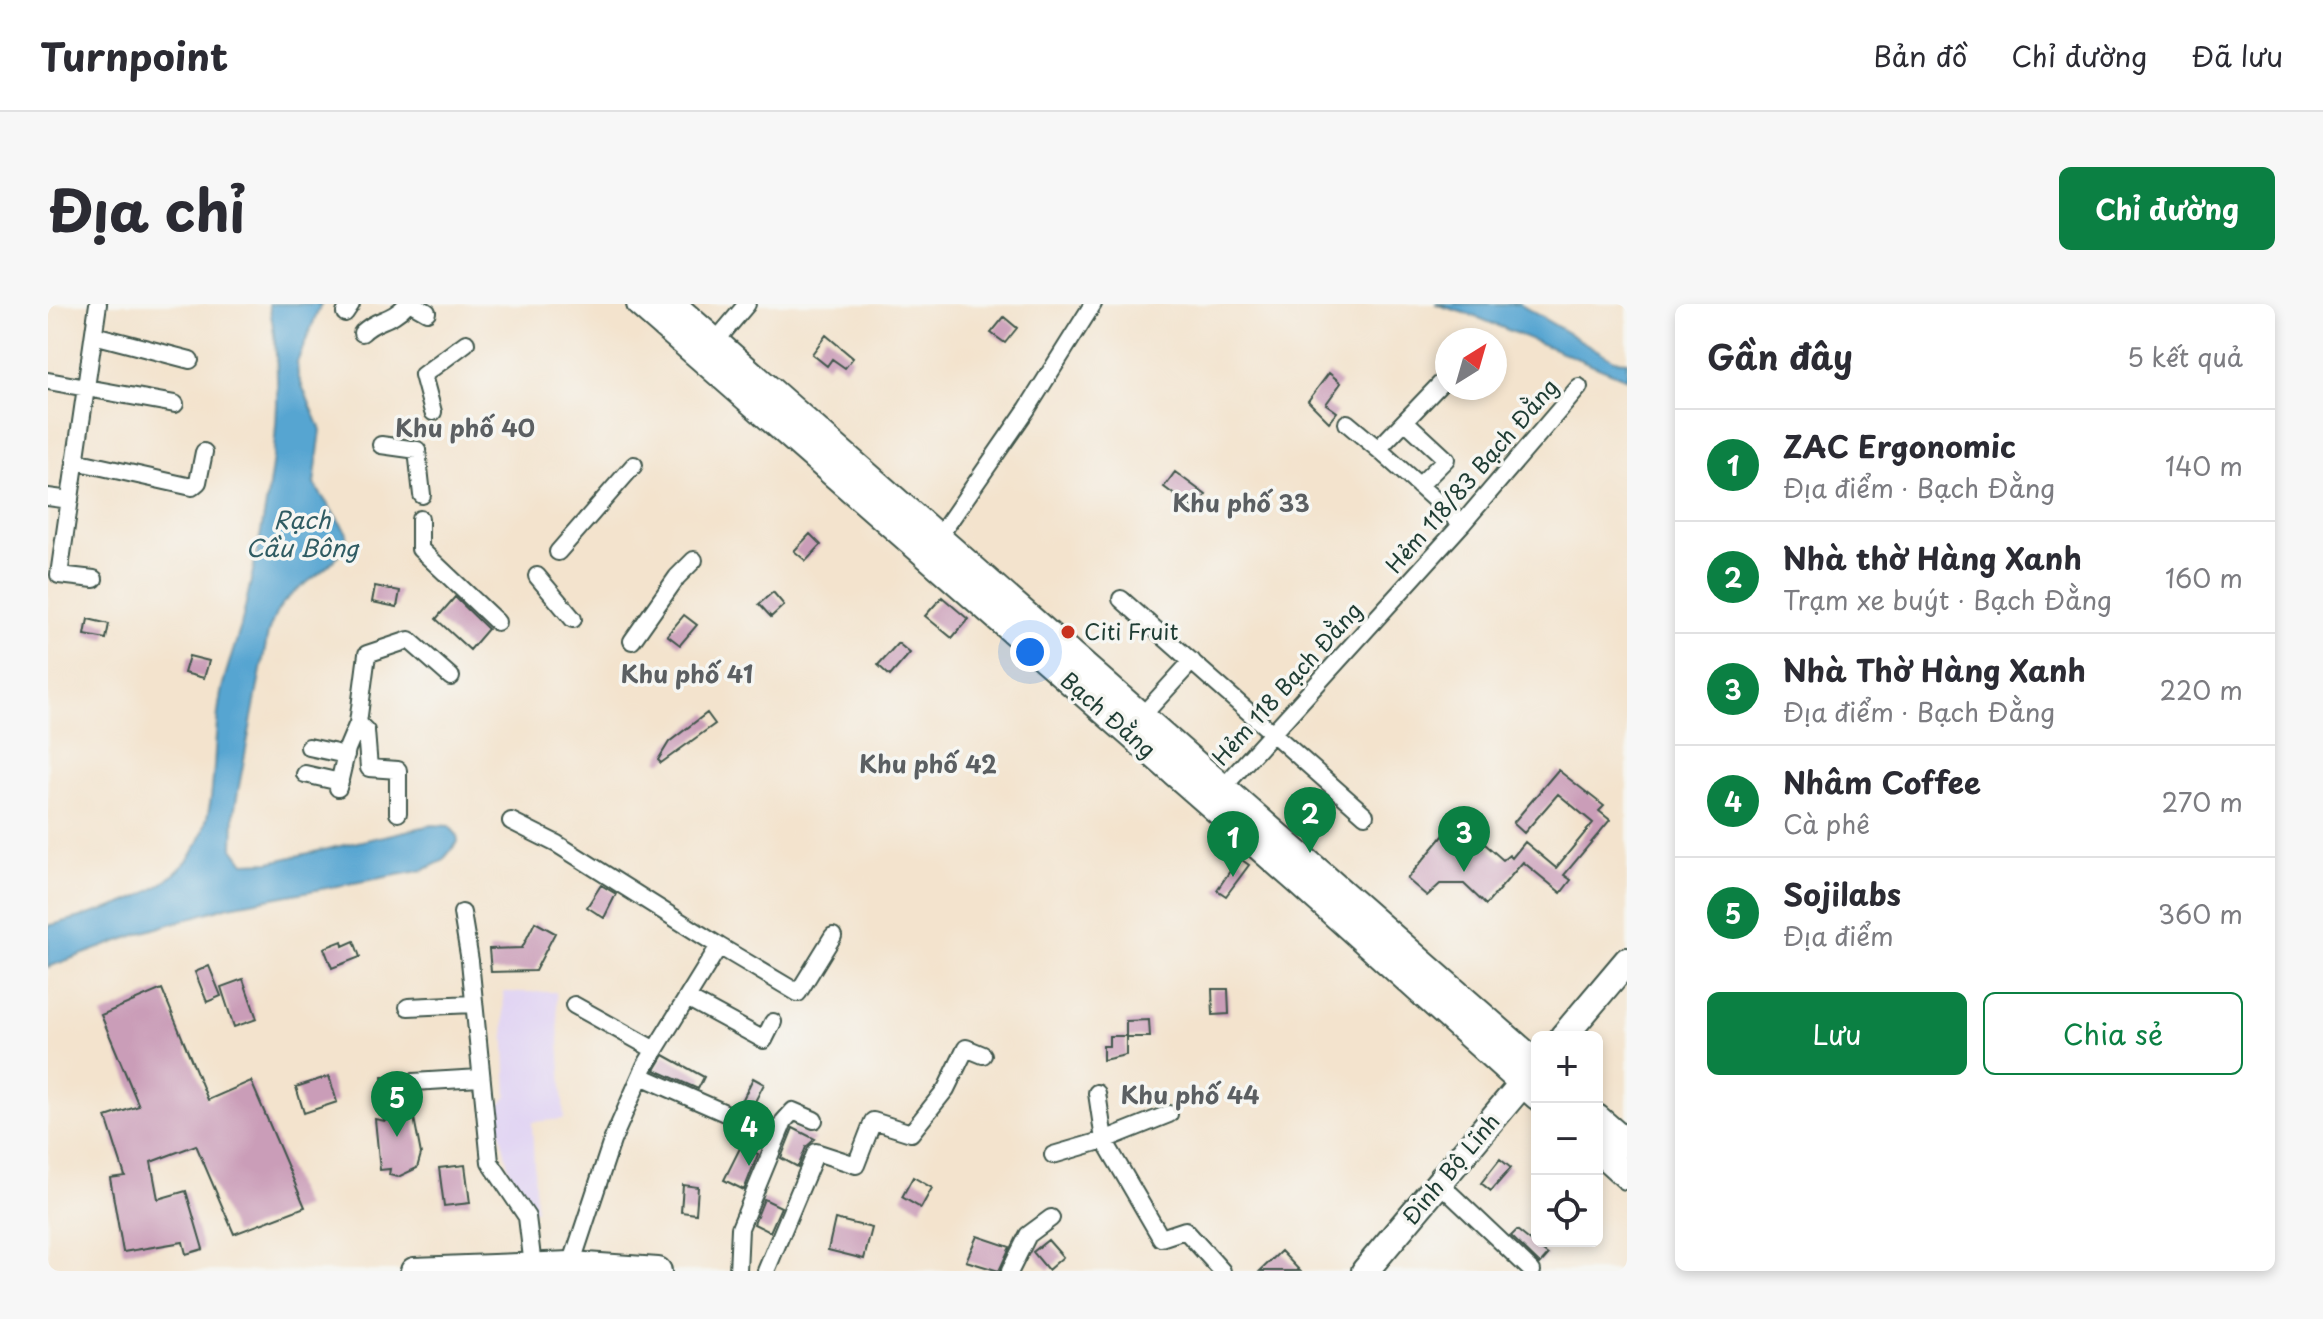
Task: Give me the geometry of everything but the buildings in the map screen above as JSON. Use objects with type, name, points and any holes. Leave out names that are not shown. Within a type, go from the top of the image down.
[{"type":"main road","name":"Bạch Đằng","points":[[640,304],[708,349],[1531,1075]]},
{"type":"main road","name":"Bạch Đằng","points":[[672,304],[708,349]]},
{"type":"main road","name":"Bạch Đằng","points":[[931,546],[1141,717],[1216,796]]},
{"type":"main road","points":[[1568,1031],[1627,961]]},
{"type":"main road","name":"Đinh Bộ Lĩnh","points":[[1365,1271],[1531,1079]]},
{"type":"main road","points":[[1603,1123],[1627,1144]]},
{"type":"main road","points":[[1603,1154],[1627,1176]]},
{"type":"main road","points":[[414,1271],[571,1265],[658,1271]]},
{"type":"street","points":[[94,579],[59,575],[98,304]]},
{"type":"street","points":[[708,349],[747,304]]},
{"type":"street","points":[[931,546],[1093,304]]},
{"type":"street","points":[[362,333],[371,324],[395,318],[416,307]]},
{"type":"street","points":[[94,335],[190,360]]},
{"type":"street","points":[[433,412],[423,375],[466,343]]},
{"type":"street","points":[[48,381],[175,404]]},
{"type":"street","name":"Hẻm 118/83 Bạch Đằng","points":[[1398,595],[1579,387]]},
{"type":"street","points":[[1378,449],[1435,390]]},
{"type":"street","points":[[1405,421],[1446,459],[1419,486]]},
{"type":"street","points":[[1347,423],[1462,524]]},
{"type":"street","points":[[381,445],[417,450],[422,495]]},
{"type":"street","points":[[75,461],[192,487],[198,482],[204,452]]},
{"type":"street","points":[[558,552],[634,465]]},
{"type":"street","points":[[48,497],[70,500]]},
{"type":"street","points":[[420,519],[420,549],[497,622]]},
{"type":"street","points":[[632,641],[677,577],[694,560]]},
{"type":"street","points":[[537,576],[573,619]]},
{"type":"street","name":"Hẻm 118 Bạch Đằng","points":[[1216,796],[1398,595]]},
{"type":"street","points":[[1121,599],[1365,815]]},
{"type":"street","points":[[305,774],[339,785],[358,723],[367,654],[409,640],[451,677]]},
{"type":"street","points":[[1141,717],[1192,661]]},
{"type":"street","points":[[358,723],[366,731],[369,768],[398,770],[398,813]]},
{"type":"street","points":[[309,747],[346,755]]},
{"type":"street","points":[[511,821],[557,844],[798,993],[833,936]]},
{"type":"street","points":[[462,913],[490,1162],[527,1217],[533,1266]]},
{"type":"street","points":[[571,1265],[612,1141],[641,1076],[719,946]]},
{"type":"street","points":[[687,998],[764,1040],[773,1022]]},
{"type":"street","points":[[408,1007],[473,1004]]},
{"type":"street","points":[[574,1005],[655,1050]]},
{"type":"street","points":[[766,1271],[816,1152],[856,1165],[873,1121],[911,1133],[946,1089],[966,1048],[983,1055]]},
{"type":"street","points":[[641,1076],[725,1113]]},
{"type":"street","points":[[413,1082],[480,1078]]},
{"type":"street","points":[[1097,1093],[1104,1140],[1161,1238],[1185,1230],[1222,1271]]},
{"type":"street","points":[[738,1271],[740,1228],[784,1121],[793,1111],[814,1120]]},
{"type":"street","points":[[1053,1155],[1104,1140],[1169,1114]]},
{"type":"street","points":[[1439,1183],[1532,1271]]},
{"type":"street","points":[[1010,1271],[1028,1235],[1051,1218]]},
{"type":"shaded area","points":[[503,992],[556,992],[564,1119],[532,1122],[536,1210],[529,1209],[509,1170],[495,1110],[507,1096]]},
{"type":"water","name":"Rạch Cầu Bông","points":[[269,304],[321,304],[297,362],[298,376],[321,430],[314,484],[347,533],[339,554],[281,606],[268,633],[234,813],[233,848],[244,863],[270,862],[432,825],[449,826],[457,835],[458,842],[442,861],[424,870],[229,906],[144,932],[48,967],[48,926],[127,902],[163,883],[192,854],[207,819],[222,689],[243,617],[272,461],[277,382]]},
{"type":"water","points":[[1435,304],[1519,304],[1614,360],[1627,361],[1627,379],[1507,328]]},
{"type":"place","name":"Citi Fruit","points":[[1068,632]]},
{"type":"place","name":"Nhà thờ Hàng Xanh","points":[[1310,853]]},
{"type":"place","name":"Nhà Thờ Hàng Xanh","points":[[1464,872]]},
{"type":"place","name":"ZAC Ergonomic","points":[[1233,877]]},
{"type":"place","name":"Sojilabs","points":[[397,1137]]},
{"type":"place","name":"Nhâm Coffee","points":[[749,1166]]},
{"type":"district","name":"Khu phố 40","points":[[465,429]]},
{"type":"district","name":"Khu phố 33","points":[[1241,504]]},
{"type":"district","name":"Khu phố 41","points":[[687,675]]},
{"type":"district","name":"Khu phố 42","points":[[928,765]]},
{"type":"district","name":"Khu phố 44","points":[[1190,1096]]}]
